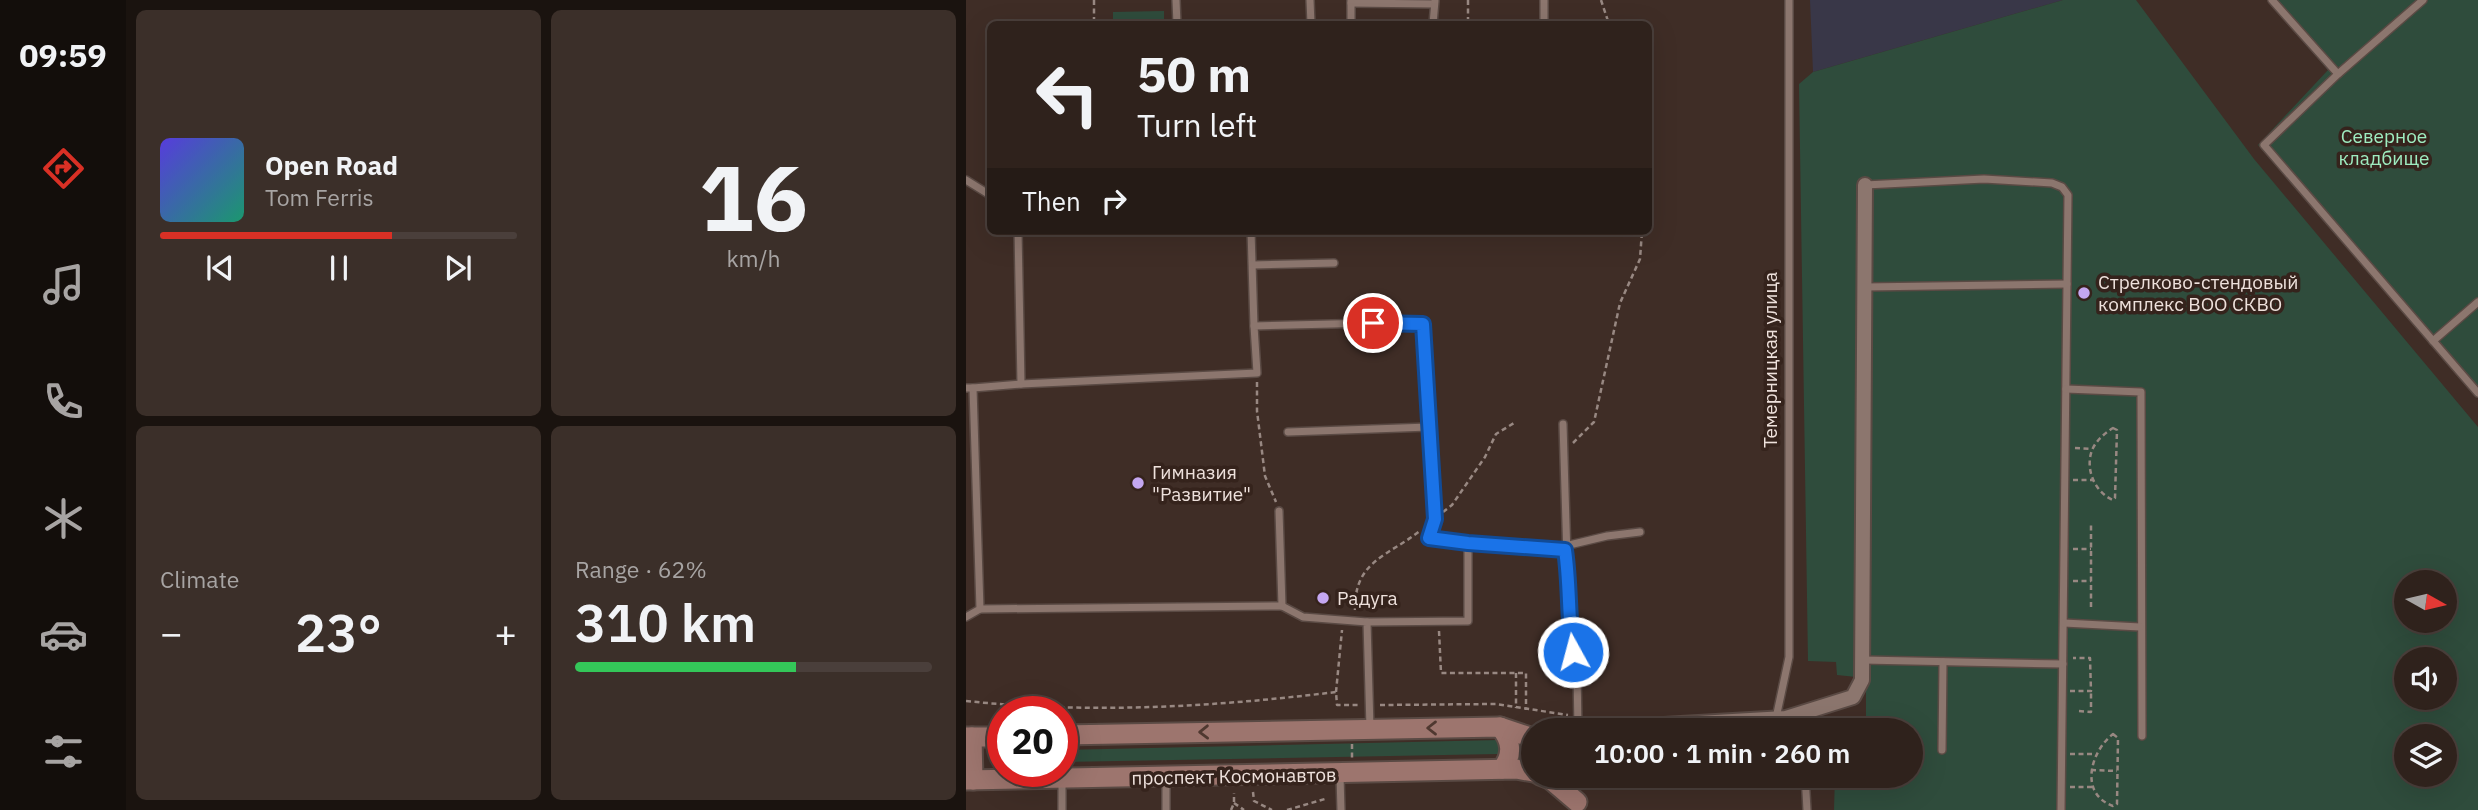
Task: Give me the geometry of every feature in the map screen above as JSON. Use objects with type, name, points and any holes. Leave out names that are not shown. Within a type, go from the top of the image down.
[{"type":"main road","points":[[1500,727],[1511,748],[1507,763],[1521,769]]},
{"type":"main road","points":[[1078,735],[1500,727],[1521,734]]},
{"type":"main road","points":[[970,780],[969,737],[987,737]]},
{"type":"main road","name":"проспект Космонавтов","points":[[1078,778],[1521,770]]},
{"type":"main road","points":[[1559,788],[1578,806]]},
{"type":"main road","points":[[1572,788],[1578,806]]},
{"type":"street","points":[[1790,718],[1853,697],[1863,680],[1865,185]]},
{"type":"lane","points":[[1176,0],[1177,21]]},
{"type":"lane","points":[[1311,0],[1311,21]]},
{"type":"lane","points":[[1544,0],[1544,21]]},
{"type":"lane","name":"Темерницкая улица","points":[[1784,718],[1789,657],[1789,0]]},
{"type":"lane","points":[[2272,0],[2338,74]]},
{"type":"lane","points":[[2423,0],[2338,74],[2264,145],[2478,393]]},
{"type":"lane","points":[[1351,21],[1351,2],[1435,2],[1433,21]]},
{"type":"lane","points":[[1865,185],[1984,179],[2052,183],[2062,187],[2068,195],[2062,810]]},
{"type":"lane","points":[[966,180],[987,193]]},
{"type":"lane","points":[[1018,235],[1021,384]]},
{"type":"lane","points":[[980,609],[970,388],[1257,373],[1251,235]]},
{"type":"lane","points":[[1254,265],[1334,263]]},
{"type":"lane","points":[[1864,287],[2067,284]]},
{"type":"lane","points":[[2433,341],[2478,302]]},
{"type":"lane","points":[[1254,326],[1423,324],[1435,519],[1429,538],[1468,543],[1565,548],[1607,536],[1640,532]]},
{"type":"lane","points":[[2066,389],[2141,392],[2142,736]]},
{"type":"lane","points":[[1563,424],[1565,548],[1569,624],[1577,672],[1577,718]]},
{"type":"lane","points":[[1288,432],[1429,427]]},
{"type":"lane","points":[[1279,512],[1282,606]]},
{"type":"lane","points":[[966,617],[980,609],[1282,606],[1303,617],[1367,622],[1468,621],[1468,543]]},
{"type":"lane","points":[[1367,622],[1370,729]]},
{"type":"lane","points":[[2064,624],[2140,627]]},
{"type":"lane","points":[[1863,660],[2063,661]]},
{"type":"lane","points":[[1942,750],[1943,662]]},
{"type":"lane","points":[[1340,774],[1341,810]]},
{"type":"lane","points":[[1166,777],[1166,810]]},
{"type":"lane","points":[[1062,787],[1062,810]]},
{"type":"lane","points":[[1806,788],[1807,810]]},
{"type":"path","points":[[1094,0],[1094,21]]},
{"type":"path","points":[[1468,0],[1468,21]]},
{"type":"path","points":[[1601,0],[1608,21]]},
{"type":"path","points":[[1564,451],[1594,422],[1620,303],[1640,258],[1642,235]]},
{"type":"path","points":[[1257,373],[1257,411],[1265,476],[1279,512]]},
{"type":"path","points":[[2113,428],[2117,430],[2113,500],[2096,488],[2090,467],[2092,449],[2106,433],[2113,428]]},
{"type":"path","points":[[2065,448],[2092,449]]},
{"type":"path","points":[[2065,480],[2094,480]]},
{"type":"path","points":[[2091,524],[2091,607]]},
{"type":"path","points":[[2064,549],[2091,549]]},
{"type":"path","points":[[2064,581],[2091,581]]},
{"type":"path","points":[[1342,620],[1337,705],[1496,704],[1553,718]]},
{"type":"path","points":[[1439,622],[1441,673],[1526,673],[1526,710]]},
{"type":"path","points":[[2063,661],[2090,658],[2091,712],[2079,711]]},
{"type":"path","points":[[1516,673],[1516,708]]},
{"type":"path","points":[[1516,691],[1526,691]]},
{"type":"path","points":[[2063,691],[2091,691]]},
{"type":"path","points":[[966,701],[1013,706],[1158,708],[1272,700],[1336,692]]},
{"type":"path","points":[[2113,734],[2118,738],[2117,804],[2109,805],[2094,787],[2091,770],[2095,754],[2113,734]]},
{"type":"path","points":[[2062,754],[2095,754]]},
{"type":"path","points":[[2091,770],[2117,771]]},
{"type":"path","points":[[2062,787],[2094,787]]},
{"type":"path","points":[[1253,792],[1254,801],[1272,810]]},
{"type":"path","points":[[1231,810],[1234,793]]},
{"type":"path","points":[[1287,810],[1325,799]]},
{"type":"path","points":[[1234,803],[1244,810]]},
{"type":"shaded area","points":[[1810,0],[2063,0],[1813,72]]},
{"type":"green space","name":"Стрелково-стендовый комплекс ВОО СКВО","points":[[2063,0],[2136,0],[2254,159],[2478,427],[2478,810],[1834,810],[1835,788],[1923,788],[1923,718],[1866,718],[1866,678],[1837,675],[1836,662],[1808,661],[1799,84],[1813,72]]},
{"type":"green space","name":"Северное кладбище","points":[[2268,0],[2478,0],[2478,394],[2258,145],[2328,70]]},
{"type":"green space","points":[[1164,11],[1164,21],[1113,21],[1113,12]]},
{"type":"green space","points":[[1498,740],[1501,745],[1498,754],[1078,762],[1078,750]]},
{"type":"place","name":"Стрелково-стендовый комплекс ВОО СКВО","points":[[2084,293]]},
{"type":"place","name":"Гимназия \"Развитие\"","points":[[1138,483]]},
{"type":"place","name":"Радуга","points":[[1323,598]]},
{"type":"route","points":[[1373,323],[1423,324],[1435,519],[1429,538],[1565,550],[1573,652]]}]
